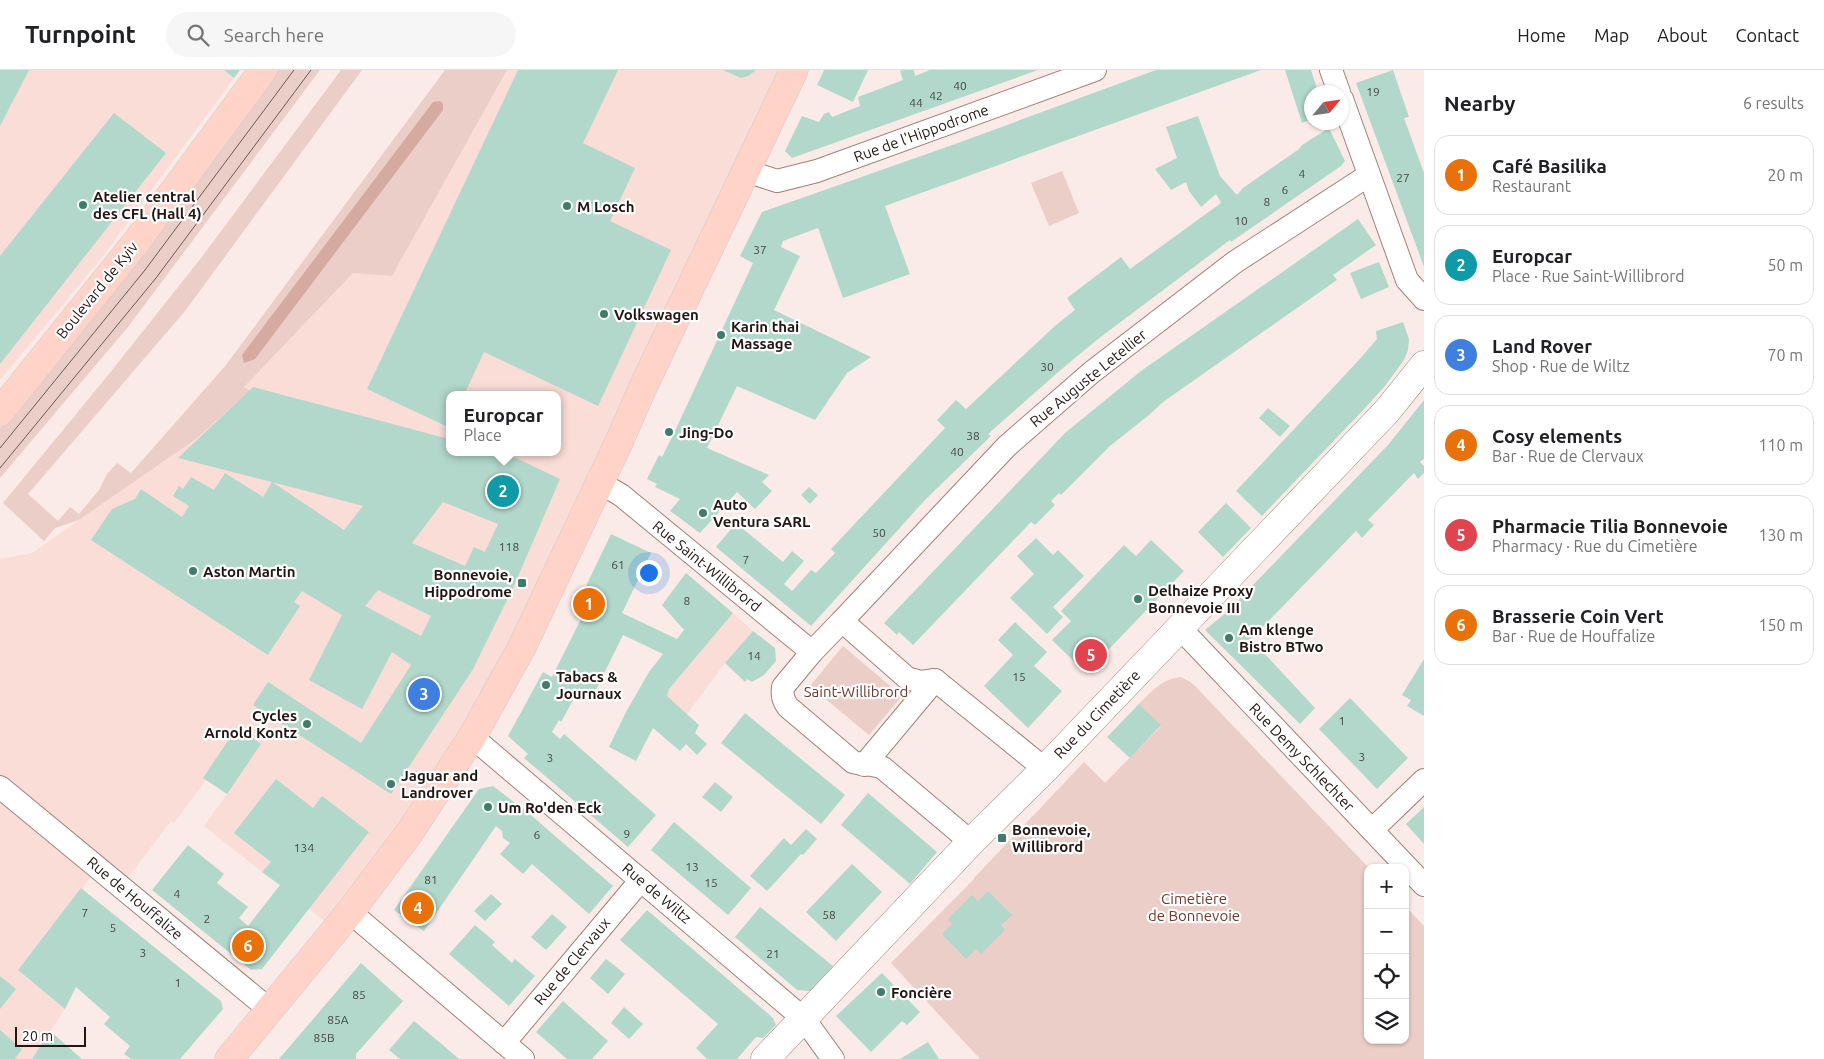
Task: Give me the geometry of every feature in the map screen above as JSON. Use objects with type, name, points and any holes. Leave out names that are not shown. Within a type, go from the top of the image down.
[{"type":"main road","name":"Boulevard de Kyiv","points":[[0,412],[137,241],[263,70]]},
{"type":"main road","points":[[229,1059],[350,912],[410,832],[472,737],[522,647],[794,70]]},
{"type":"street","name":"Rue de l'Hippodrome","points":[[746,172],[777,181],[817,171],[1095,70]]},
{"type":"street","points":[[1331,70],[1336,85]]},
{"type":"street","points":[[1349,119],[1407,280],[1424,299]]},
{"type":"street","name":"Rue Auguste Letellier","points":[[842,621],[1007,446],[1092,372],[1236,262],[1369,176]]},
{"type":"street","name":"Rue du Cimetière","points":[[765,1059],[971,842],[1045,769],[1387,411],[1424,365]]},
{"type":"street","name":"Rue Saint-Willibrord","points":[[600,483],[621,495],[812,652]]},
{"type":"street","points":[[971,842],[883,768],[873,764],[864,765],[853,762],[788,707],[784,701],[782,695],[786,681],[842,621],[907,678],[921,682],[935,680],[1045,769]]},
{"type":"street","name":"Rue Demy Schlechter","points":[[1180,628],[1424,885]]},
{"type":"street","points":[[864,765],[935,680]]},
{"type":"street","name":"Rue de Wiltz","points":[[472,737],[804,1019],[832,1059]]},
{"type":"street","points":[[1372,830],[1424,780]]},
{"type":"street","name":"Rue de Houffalize","points":[[2,794],[270,1010]]},
{"type":"street","name":"Rue de Clervaux","points":[[504,1042],[641,880]]},
{"type":"street","points":[[350,912],[523,1059]]},
{"type":"shaded area","points":[[0,70],[240,70],[100,260],[0,380]]},
{"type":"shaded area","points":[[507,70],[794,70],[544,601],[336,930],[204,826],[227,794],[206,780],[174,823],[171,821],[121,887],[98,868],[18,970],[65,1009],[32,1059],[0,1059],[0,559],[32,553],[196,439],[250,389],[244,387],[353,273],[392,276]]},
{"type":"shaded area","points":[[440,101],[443,104],[443,110],[255,359],[244,363],[242,355],[433,102]]},
{"type":"shaded area","points":[[733,613],[753,631],[725,663],[687,714],[667,696],[669,689]]},
{"type":"green space","points":[[278,70],[320,70],[128,327],[0,478],[0,428],[76,336],[190,189]]},
{"type":"green space","points":[[341,70],[362,70],[185,311],[28,494],[58,521],[70,507],[79,514],[99,490],[107,474],[117,463],[131,473],[226,365],[445,70],[507,70],[392,276],[353,273],[244,387],[250,390],[196,439],[79,520],[55,528],[44,541],[3,503],[201,258]]},
{"type":"green space","points":[[1062,171],[1079,213],[1049,226],[1031,183]]},
{"type":"green space","name":"Saint-Willibrord","points":[[843,646],[902,696],[869,735],[810,686]]},
{"type":"green space","name":"Cimetière de Bonnevoie","points":[[1181,677],[1192,683],[1365,864],[1364,1044],[1409,1044],[1409,910],[1424,926],[1424,1059],[980,1059],[891,963],[974,879],[1084,762],[1105,783],[1161,726],[1139,704],[1153,690],[1174,678]]},
{"type":"building","points":[[0,70],[29,70],[0,126]]},
{"type":"building","points":[[224,70],[240,70],[234,78]]},
{"type":"building","points":[[518,70],[618,70],[583,143],[635,168],[610,221],[671,250],[598,406],[484,352],[466,391],[446,391],[446,426],[367,389]]},
{"type":"building","points":[[723,70],[756,70],[748,76],[741,78]]},
{"type":"building","points":[[824,70],[868,70],[853,102],[817,85]]},
{"type":"building","points":[[914,70],[915,76],[930,70],[1038,70],[792,158],[785,151],[802,116],[819,122],[824,114],[829,112],[832,117],[860,106],[858,97],[903,80],[900,71]]},
{"type":"building","points":[[1156,70],[1261,70],[885,206],[910,274],[843,298],[818,228],[783,241],[781,247],[800,256],[774,310],[871,357],[847,373],[815,420],[737,386],[707,448],[769,475],[762,482],[772,491],[755,509],[737,492],[700,533],[670,511],[680,499],[655,487],[657,484],[647,479],[659,455],[662,457],[674,433],[753,263],[740,256],[762,212],[958,143]]},
{"type":"building","points":[[1285,70],[1311,70],[1316,85],[1304,85],[1304,122],[1302,123]]},
{"type":"building","points":[[1393,70],[1409,117],[1404,118],[1424,173],[1424,267],[1356,83]]},
{"type":"building","name":"Atelier central des CFL (Hall 4)","points":[[114,113],[166,153],[0,364],[0,256]]},
{"type":"building","points":[[1198,116],[1220,176],[1237,195],[1243,188],[1326,130],[1330,130],[1345,161],[1341,166],[1231,242],[1230,240],[1098,339],[1063,368],[988,434],[991,436],[926,499],[811,626],[716,547],[736,523],[783,562],[792,551],[804,561],[784,584],[792,591],[811,570],[816,573],[835,553],[831,549],[945,428],[937,420],[956,400],[966,409],[1056,325],[1075,310],[1067,298],[1121,257],[1130,269],[1221,203],[1216,194],[1201,207],[1189,191],[1186,182],[1171,190],[1155,169],[1177,158],[1166,127]]},
{"type":"building","points":[[1358,219],[1376,245],[1333,275],[1337,280],[1163,402],[1110,446],[1061,495],[1059,493],[1051,501],[1055,505],[1035,525],[1031,522],[913,645],[899,632],[897,635],[884,623],[1065,433],[1141,371]]},
{"type":"building","points":[[1379,262],[1389,287],[1361,299],[1350,273]]},
{"type":"building","points":[[1403,322],[1409,339],[1408,350],[1404,360],[1385,386],[1365,408],[1262,516],[1236,491],[1358,361],[1377,339],[1376,331]]},
{"type":"building","points":[[253,387],[446,438],[446,456],[511,456],[560,479],[513,588],[473,669],[391,794],[253,705],[268,682],[361,743],[411,665],[392,652],[362,709],[309,680],[342,615],[302,591],[294,602],[300,606],[268,655],[91,540],[112,509],[135,499],[141,489],[182,517],[189,506],[173,496],[179,486],[183,489],[191,477],[214,490],[225,473],[263,497],[272,482],[178,458]],"holes":[[[272,482],[363,506],[344,530]],[[443,502],[498,524],[485,552],[474,547],[465,566],[412,543]],[[378,590],[431,616],[421,636],[365,606]]]},
{"type":"building","points":[[1424,400],[1424,459],[1420,462],[1424,466],[1424,473],[1418,479],[1414,473],[1368,520],[1374,525],[1362,538],[1356,531],[1251,639],[1315,708],[1300,724],[1205,630],[1227,612],[1388,445]]},
{"type":"building","points":[[1268,408],[1290,426],[1280,437],[1259,418]]},
{"type":"building","points":[[809,487],[818,495],[810,504],[801,495]]},
{"type":"building","points":[[1226,503],[1251,528],[1223,557],[1198,532]]},
{"type":"building","points":[[611,534],[651,553],[622,613],[677,639],[684,630],[662,605],[686,573],[733,613],[669,689],[667,696],[699,725],[695,733],[707,744],[697,755],[686,744],[680,751],[653,728],[636,761],[609,747],[649,672],[663,654],[623,635],[592,698],[578,691],[561,722],[559,720],[552,732],[560,739],[564,734],[656,815],[628,847],[524,758],[528,754],[508,736],[543,672],[552,677],[583,615],[574,611]]},
{"type":"building","points":[[1036,538],[1053,555],[1058,550],[1084,576],[1053,607],[1063,617],[1047,634],[1010,598],[1034,574],[1017,556]]},
{"type":"building","points":[[1151,540],[1184,571],[1086,673],[1052,640],[1071,621],[1061,611],[1124,545],[1136,556]]},
{"type":"building","points":[[1015,622],[1047,652],[1034,666],[1062,691],[1028,728],[984,686],[1013,655],[998,640]]},
{"type":"building","points":[[753,631],[775,648],[776,661],[764,675],[752,682],[747,679],[745,682],[725,663]]},
{"type":"building","points":[[1424,659],[1424,716],[1407,706],[1411,700],[1402,695]]},
{"type":"building","points":[[1350,698],[1408,758],[1377,789],[1319,729]]},
{"type":"building","points":[[1139,704],[1161,725],[1130,758],[1107,737]]},
{"type":"building","points":[[745,713],[845,795],[821,824],[721,743]]},
{"type":"building","points":[[237,727],[261,744],[227,794],[203,778]]},
{"type":"building","points":[[276,779],[313,808],[322,796],[369,832],[262,969],[251,970],[152,890],[188,845],[224,874],[217,883],[248,907],[239,918],[248,926],[280,885],[262,872],[271,862],[234,833]]},
{"type":"building","points":[[715,782],[733,797],[721,812],[702,797]]},
{"type":"building","points":[[493,786],[532,816],[613,886],[589,914],[532,864],[523,874],[500,854],[510,843],[503,838],[502,831],[496,826],[424,931],[394,910],[479,789]]},
{"type":"building","points":[[868,793],[937,852],[910,884],[841,825]]},
{"type":"building","points":[[1424,807],[1424,844],[1406,824]]},
{"type":"building","points":[[674,822],[751,888],[728,915],[651,850]]},
{"type":"building","points":[[806,829],[817,839],[767,891],[750,876],[784,838],[791,845]]},
{"type":"building","points":[[852,864],[882,892],[836,941],[806,912]]},
{"type":"building","points":[[81,888],[221,1001],[223,1009],[180,1059],[131,1059],[124,1054],[130,1046],[104,1024],[110,1017],[76,987],[65,1009],[18,970]]},
{"type":"building","points":[[988,891],[1012,915],[1001,925],[1005,930],[981,954],[976,949],[966,959],[942,934],[952,924],[948,919],[972,895],[978,901]]},
{"type":"building","points":[[491,894],[502,904],[485,921],[474,911]]},
{"type":"building","points":[[760,907],[833,966],[810,991],[797,990],[735,937]]},
{"type":"building","points":[[647,910],[773,1018],[776,1025],[763,1038],[756,1037],[737,1059],[707,1059],[696,1048],[718,1024],[620,940]]},
{"type":"building","points":[[552,914],[567,927],[546,950],[531,937]]},
{"type":"building","points":[[475,925],[495,942],[492,945],[512,963],[515,959],[535,976],[509,1006],[449,954]]},
{"type":"building","points":[[606,959],[625,974],[608,994],[590,978]]},
{"type":"building","points":[[361,963],[403,1001],[356,1054],[356,1059],[279,1059]]},
{"type":"building","name":"Foncière","points":[[882,973],[920,1012],[907,1025],[902,1021],[871,1052],[836,1016]]},
{"type":"building","points":[[0,976],[16,989],[0,1009]]},
{"type":"building","points":[[563,1001],[608,1041],[592,1059],[567,1059],[536,1032]]},
{"type":"building","points":[[624,1007],[643,1024],[629,1039],[611,1023]]},
{"type":"building","points":[[414,1021],[459,1059],[400,1059],[389,1050]]},
{"type":"building","points":[[0,1030],[22,1049],[15,1059],[0,1059]]},
{"type":"building","points":[[50,1031],[82,1059],[32,1059]]},
{"type":"building","points":[[928,1042],[939,1059],[900,1059]]},
{"type":"tram line","points":[[0,448],[145,270],[294,70]]},
{"type":"tram line","points":[[0,468],[156,278],[311,70]]},
{"type":"place","name":"Atelier central des CFL (Hall 4)","points":[[83,205]]},
{"type":"place","name":"M Losch","points":[[567,206]]},
{"type":"place","name":"Volkswagen","points":[[604,314]]},
{"type":"place","name":"Karin thai Massage","points":[[721,335]]},
{"type":"place","name":"Jing-Do","points":[[669,432]]},
{"type":"place","name":"Europcar","points":[[503,491]]},
{"type":"place","name":"Auto Ventura SARL","points":[[703,513]]},
{"type":"place","name":"Aston Martin","points":[[193,571]]},
{"type":"place","name":"Bonnevoie, Hippodrome","points":[[522,583]]},
{"type":"place","name":"Delhaize Proxy Bonnevoie III","points":[[1138,599]]},
{"type":"place","name":"Café Basilika","points":[[589,604]]},
{"type":"place","name":"Am klenge Bistro BTwo","points":[[1229,638]]},
{"type":"place","name":"Pharmacie Tilia Bonnevoie","points":[[1091,655]]},
{"type":"place","name":"Tabacs & Journaux","points":[[546,685]]},
{"type":"place","name":"Land Rover","points":[[424,694]]},
{"type":"place","name":"Cycles Arnold Kontz","points":[[307,724]]},
{"type":"place","name":"Jaguar and Landrover","points":[[391,784]]},
{"type":"place","name":"Um Ro'den Eck","points":[[488,807]]},
{"type":"place","name":"Bonnevoie, Willibrord","points":[[1002,838]]},
{"type":"place","name":"Cosy elements","points":[[418,908]]},
{"type":"place","name":"Brasserie Coin Vert","points":[[248,946]]},
{"type":"place","name":"Foncière","points":[[881,992]]}]
